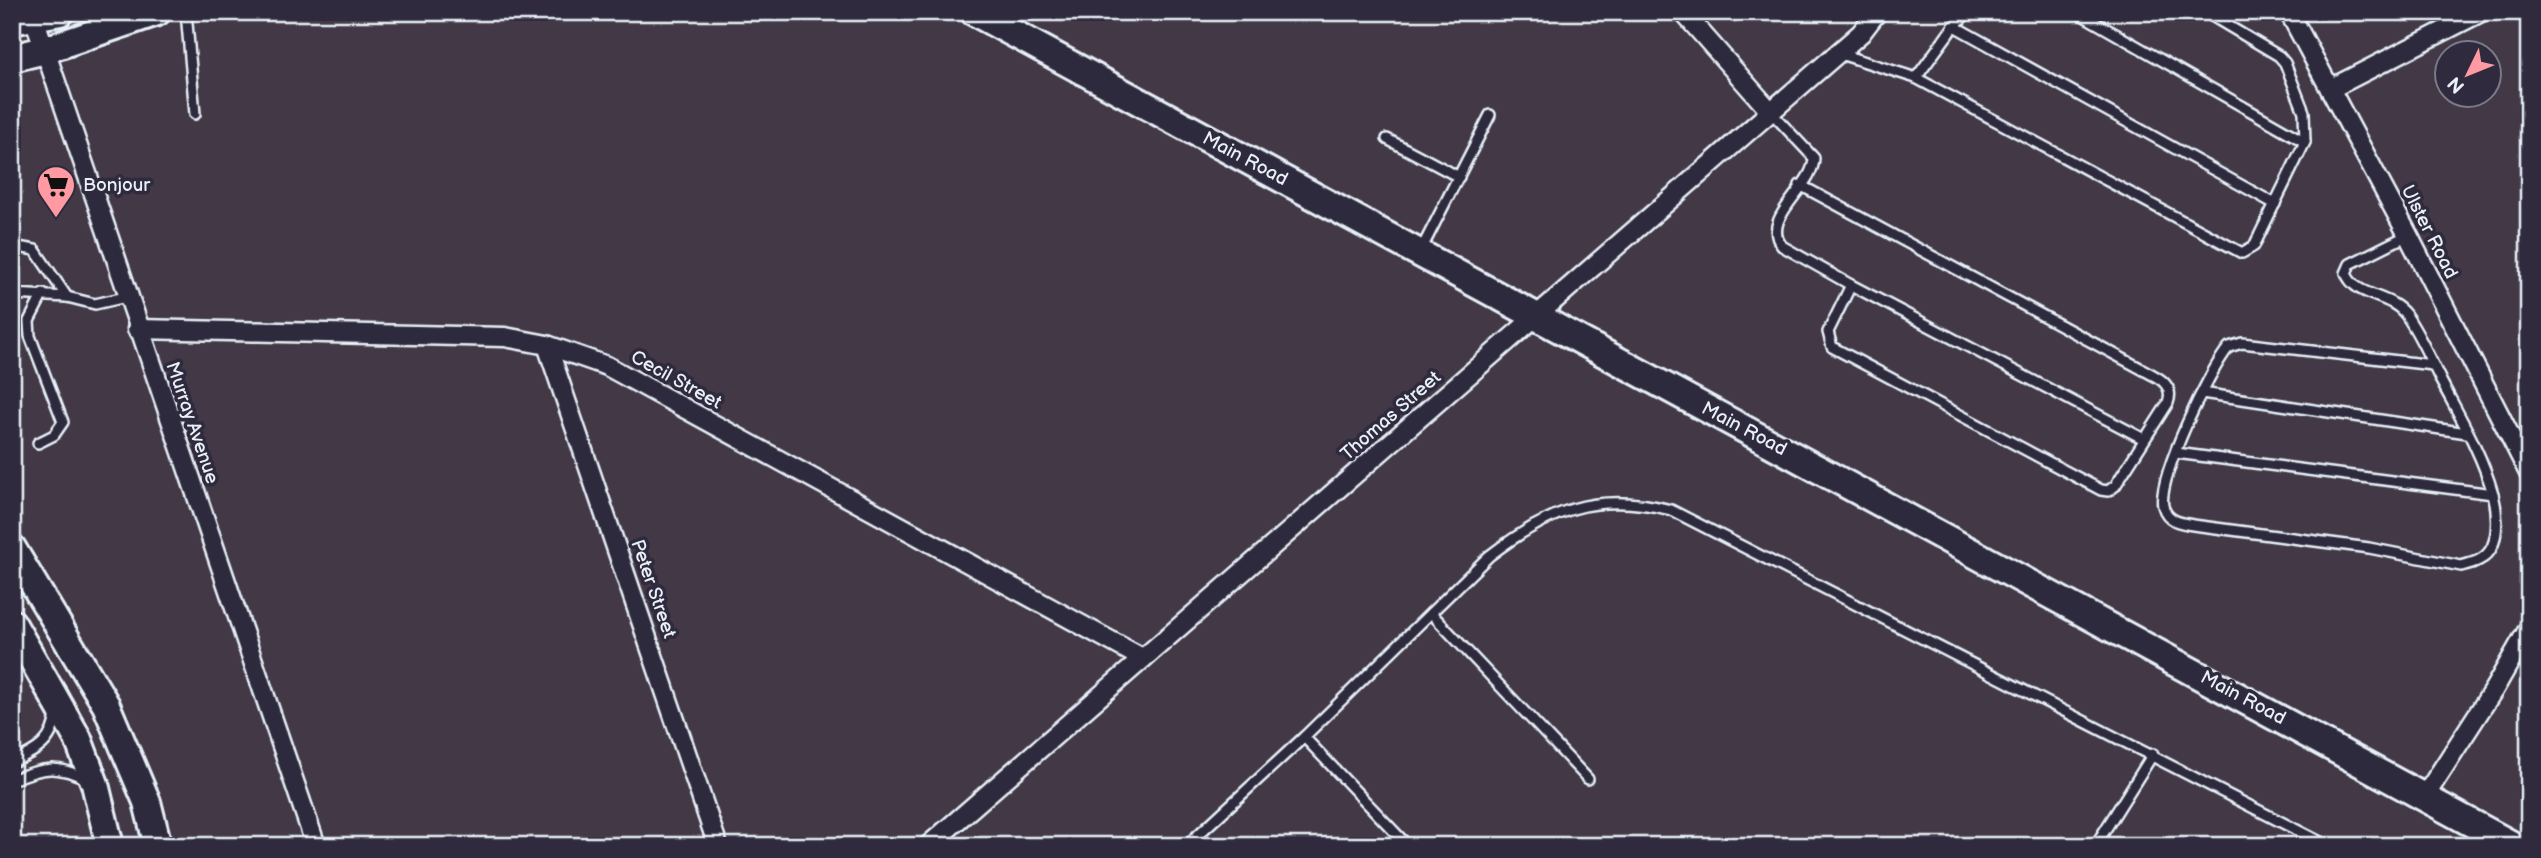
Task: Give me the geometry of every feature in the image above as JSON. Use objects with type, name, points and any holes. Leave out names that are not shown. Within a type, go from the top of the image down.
[{"type":"main road","points":[[26,17],[60,12]]},
{"type":"main road","points":[[12,58],[45,50],[157,12]]},
{"type":"main road","name":"Main Road","points":[[986,15],[1536,317],[2514,846]]},
{"type":"main road","points":[[12,548],[106,705],[147,802],[158,846]]},
{"type":"main road","points":[[12,623],[57,697],[95,784],[110,846]]},
{"type":"street","points":[[1683,12],[1770,110]]},
{"type":"street","name":"Thomas Street","points":[[928,846],[1837,53],[1869,24],[1877,12]]},
{"type":"street","name":"Ulster Road","points":[[2289,12],[2408,235],[2529,473]]},
{"type":"street","points":[[2330,89],[2481,12]]},
{"type":"street","name":"Murray Avenue","points":[[26,17],[45,50],[137,329],[316,846]]},
{"type":"street","name":"Cecil Street","points":[[137,329],[505,337],[547,345],[607,366],[1142,658]]},
{"type":"street","name":"Peter Street","points":[[547,345],[718,846]]},
{"type":"street","points":[[2425,796],[2494,689],[2529,628]]},
{"type":"lane","points":[[186,12],[195,114]]},
{"type":"lane","points":[[1916,78],[1954,26],[1968,12]]},
{"type":"lane","points":[[2077,12],[2305,142]]},
{"type":"lane","points":[[1837,53],[1916,78],[2242,253],[2254,246],[2305,142],[2304,113],[2285,63],[2267,47],[2216,15],[2205,12]]},
{"type":"lane","points":[[1954,26],[2275,204]]},
{"type":"lane","points":[[1770,110],[1814,158],[1812,170],[1800,185],[1776,228],[1776,237],[1783,246],[1851,285],[2144,439]]},
{"type":"lane","points":[[1420,253],[1490,115]]},
{"type":"lane","points":[[1387,139],[1459,177]]},
{"type":"lane","points":[[1800,185],[2160,379],[2167,385],[2170,396],[2121,479],[2112,489],[2105,491],[1832,347],[1827,338],[1851,285]]},
{"type":"lane","points":[[2408,235],[2350,264],[2346,273],[2353,285],[2398,305],[2415,330],[2468,433],[2493,494],[2496,525],[2493,545],[2481,559],[2461,566],[2369,548],[2230,532],[2178,522],[2167,514],[2163,493],[2176,453],[2202,393],[2227,350],[2242,343],[2433,365]]},
{"type":"lane","points":[[12,246],[35,250],[67,297]]},
{"type":"lane","points":[[13,291],[67,297],[95,304],[126,296]]},
{"type":"lane","points":[[38,443],[54,435],[64,422],[30,336],[29,321],[43,294]]},
{"type":"lane","points":[[2202,393],[2468,433]]},
{"type":"lane","points":[[2176,453],[2493,494]]},
{"type":"lane","points":[[1186,846],[1304,737],[1489,556],[1521,531],[1583,506],[1610,501],[1643,503],[1671,510],[2153,754],[2328,846]]},
{"type":"lane","points":[[1431,613],[1588,779]]},
{"type":"lane","points":[[12,762],[46,744],[55,719],[57,697]]},
{"type":"lane","points":[[1304,737],[1408,846]]},
{"type":"lane","points":[[2095,846],[2153,754]]},
{"type":"lane","points":[[12,779],[53,766],[69,770],[95,784]]},
{"type":"place","name":"Bonjour","points":[[56,219]]}]
